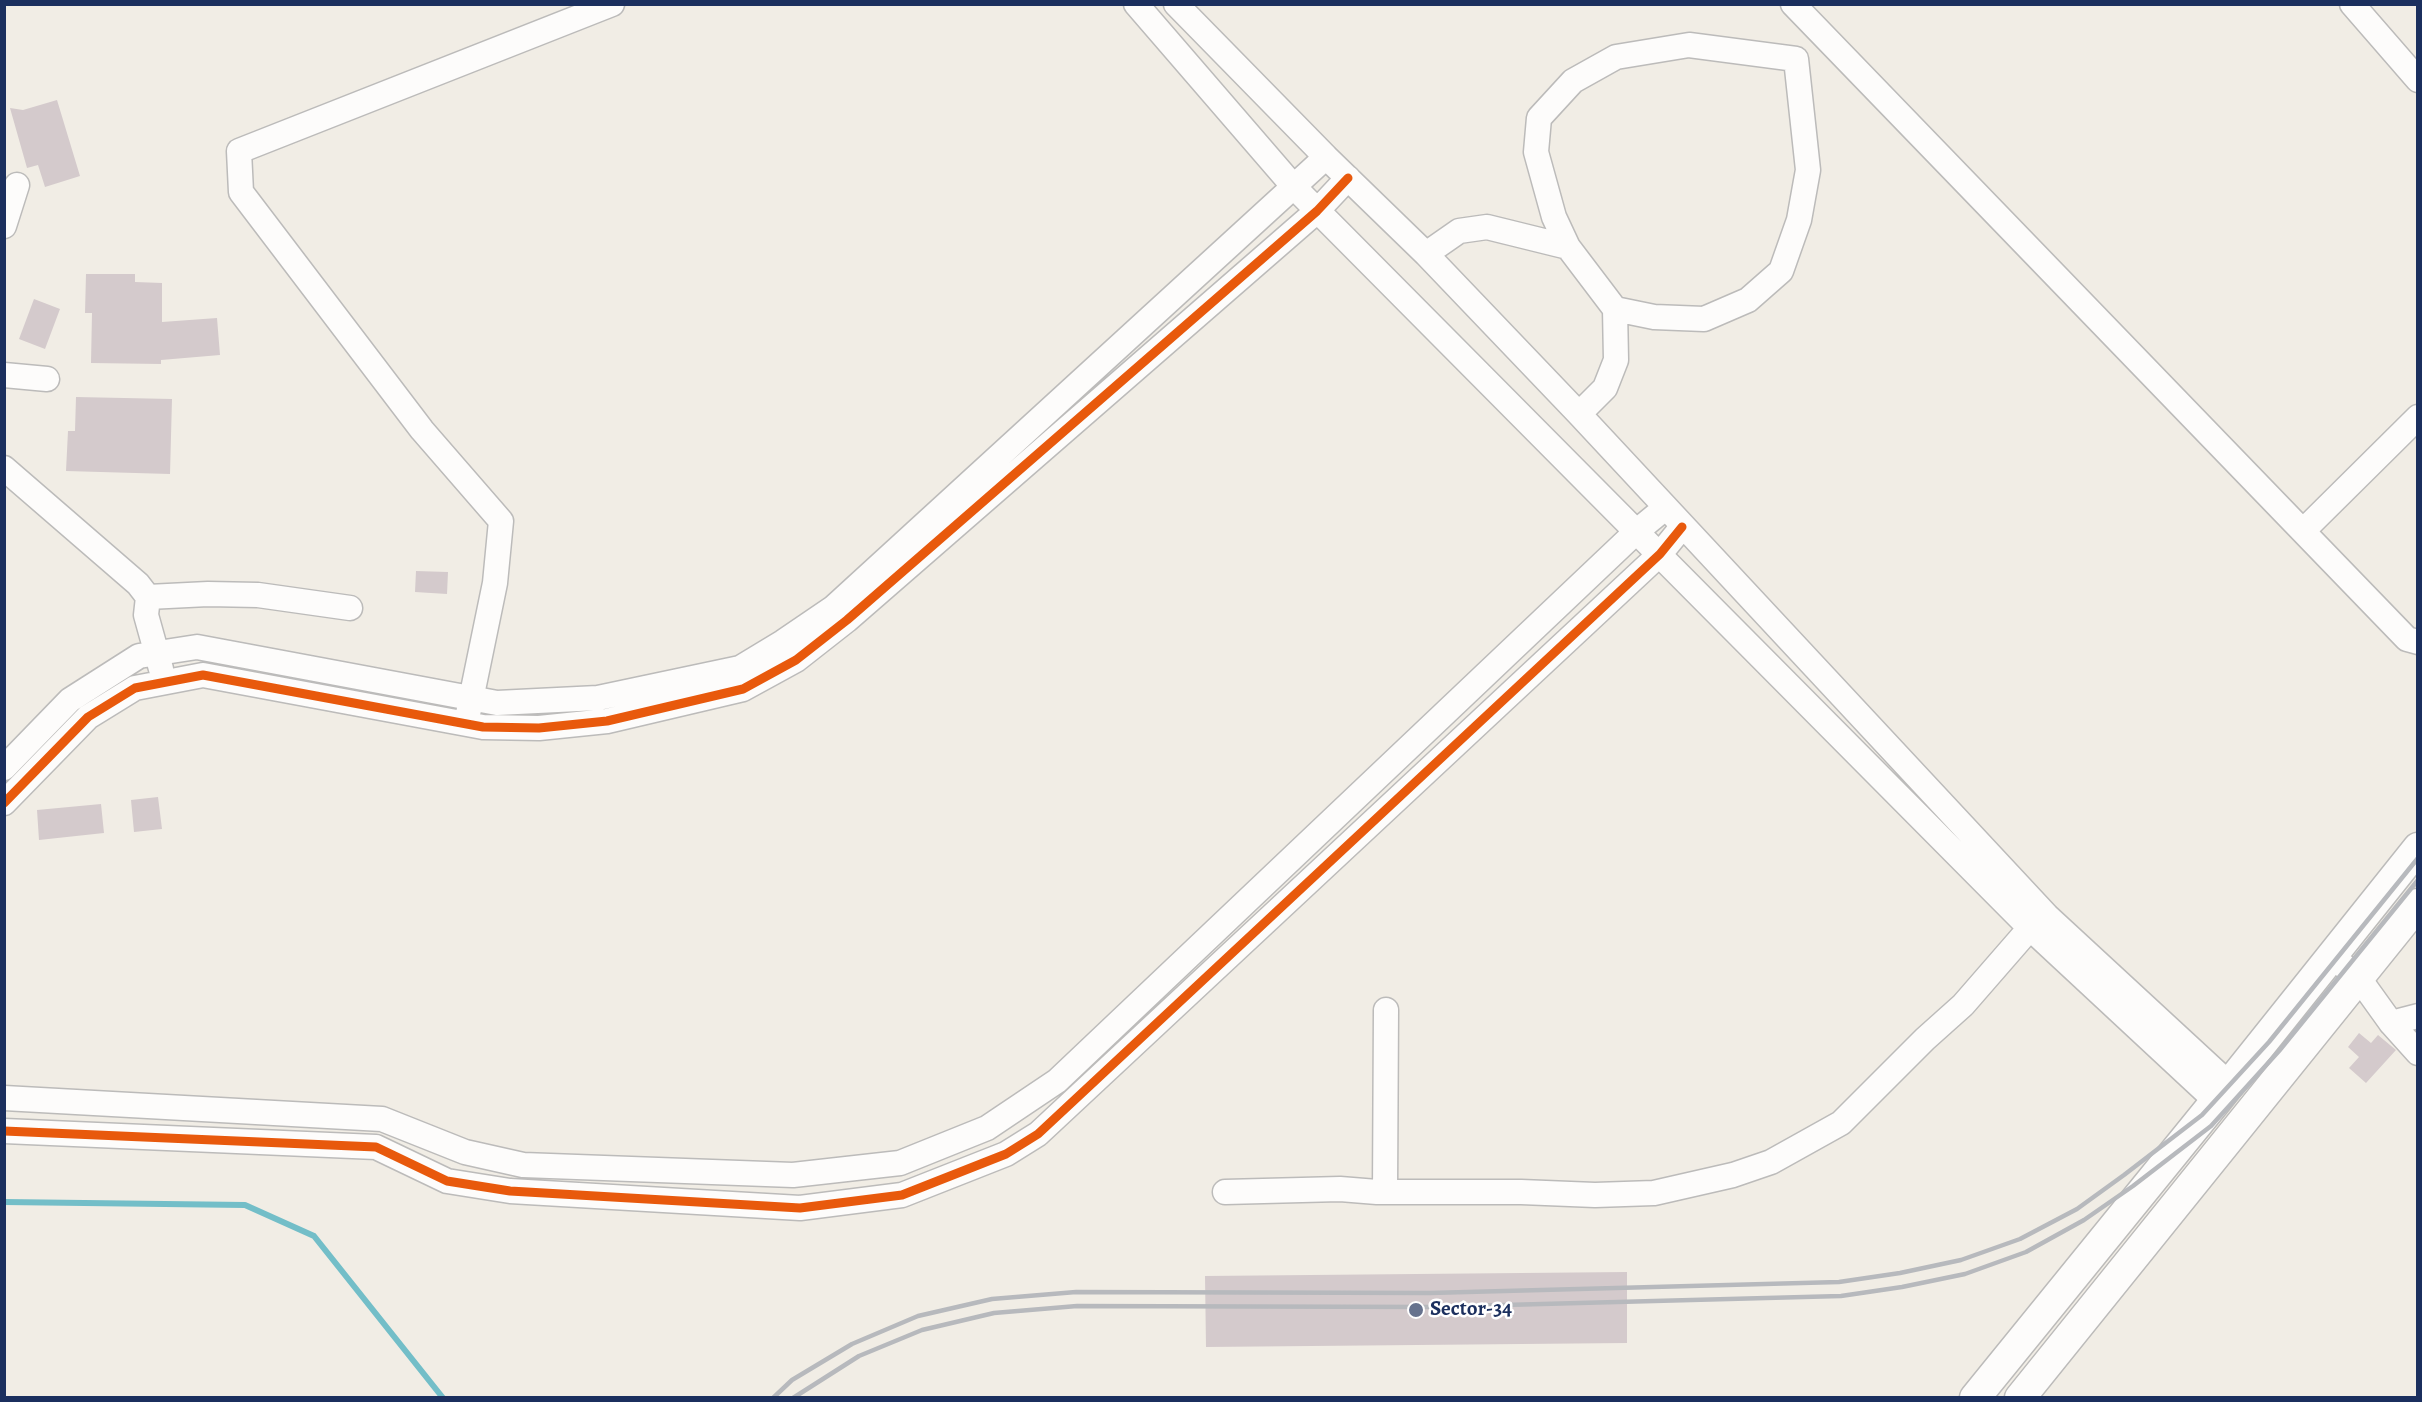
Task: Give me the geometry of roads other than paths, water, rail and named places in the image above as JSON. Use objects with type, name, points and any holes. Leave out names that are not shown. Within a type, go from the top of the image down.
[{"type":"main road","points":[[1975,1398],[2223,1093],[2418,848]]},
{"type":"main road","points":[[2020,1398],[2418,904]]},
{"type":"street","points":[[466,723],[473,699],[495,583],[501,521],[422,430],[241,192],[239,152],[612,4]]},
{"type":"street","points":[[1136,4],[1294,187],[1636,531],[2038,922],[2223,1093]]},
{"type":"street","points":[[1176,4],[1326,157],[1426,254],[1579,414],[2038,922]]},
{"type":"street","points":[[1793,4],[2407,639],[2418,642]]},
{"type":"street","points":[[2352,4],[2418,80]]},
{"type":"street","points":[[1579,414],[1605,388],[1616,360],[1615,309],[1568,246],[1554,217],[1536,152],[1539,118],[1573,81],[1616,57],[1689,45],[1796,59],[1808,170],[1799,220],[1780,271],[1748,300],[1704,319],[1654,317],[1615,309]]},
{"type":"street","points":[[4,768],[70,700],[138,657],[197,647],[497,703],[598,698],[740,668],[833,608],[909,541],[1326,157]]},
{"type":"street","points":[[4,803],[88,717],[135,688],[203,675],[483,727],[539,728],[607,721],[743,689],[796,660],[847,620],[1317,211],[1348,178]]},
{"type":"street","points":[[4,226],[16,185]]},
{"type":"street","points":[[1426,254],[1459,231],[1487,227],[1568,246]]},
{"type":"street","points":[[4,375],[47,379]]},
{"type":"street","points":[[2303,531],[2418,417]]},
{"type":"street","points":[[4,468],[138,584],[148,597],[146,615],[165,682]]},
{"type":"street","points":[[4,1098],[382,1119],[465,1152],[524,1165],[793,1175],[900,1163],[987,1128],[1057,1081],[1636,531],[1665,508]]},
{"type":"street","points":[[4,1131],[376,1147],[447,1181],[510,1191],[800,1208],[902,1195],[1006,1154],[1038,1134],[1660,554],[1682,527]]},
{"type":"street","points":[[148,597],[208,594],[258,595],[350,608]]},
{"type":"street","points":[[1225,1192],[1340,1189],[1385,1192],[1521,1192],[1595,1195],[1654,1193],[1733,1175],[1771,1162],[1841,1123],[1925,1039],[1963,1005],[2038,922]]},
{"type":"street","points":[[2331,956],[2358,977],[2391,1023],[2418,1053]]},
{"type":"street","points":[[1385,1192],[1386,1010]]},
{"type":"street","points":[[2391,1023],[2418,1016]]},
{"type":"waterway","points":[[4,1202],[245,1205],[314,1236],[443,1398]]},
{"type":"railway","points":[[773,1398],[792,1380],[852,1344],[918,1316],[992,1299],[1076,1292],[1430,1293],[1839,1282],[1900,1273],[1961,1260],[2020,1239],[2077,1209],[2202,1115],[2269,1042],[2418,858]]},
{"type":"railway","points":[[793,1398],[859,1356],[922,1330],[994,1313],[1077,1306],[1430,1307],[1841,1296],[1965,1274],[2026,1252],[2084,1220],[2133,1186],[2211,1126],[2279,1051],[2418,880]]},
{"type":"place","name":"Sector-34","points":[[1416,1310]]}]
